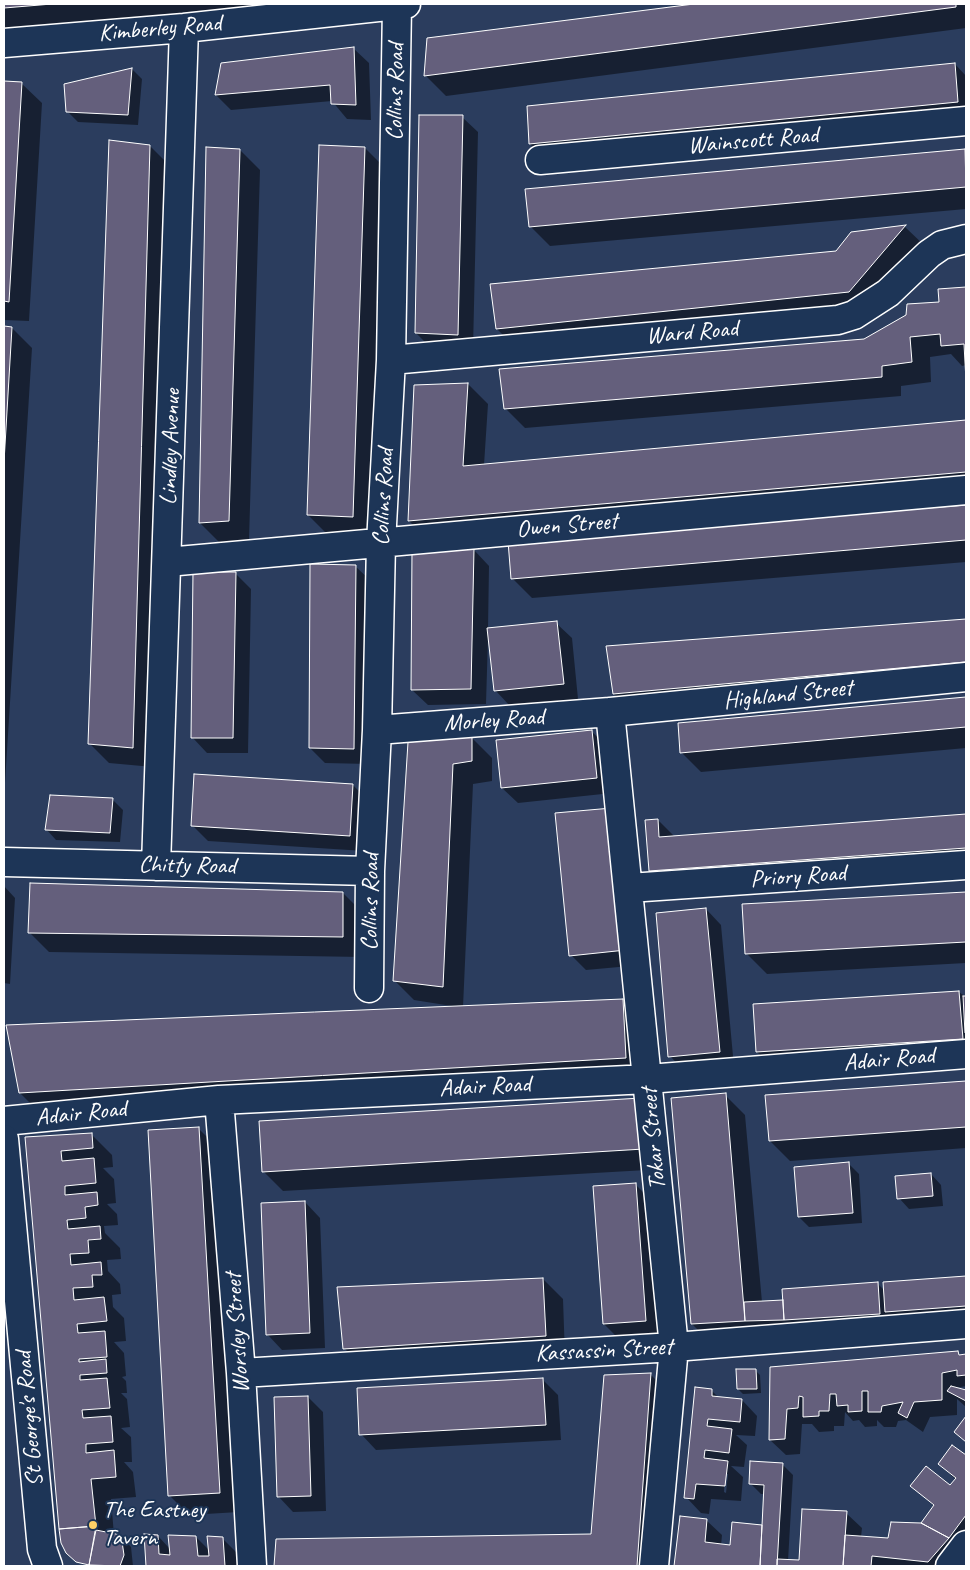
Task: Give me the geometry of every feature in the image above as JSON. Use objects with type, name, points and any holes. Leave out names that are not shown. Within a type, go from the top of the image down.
[{"type":"street","name":"Kimberley Road","points":[[4,44],[184,28],[402,5]]},
{"type":"street","name":"Collins Road","points":[[369,988],[370,871],[377,730],[381,543],[391,360],[402,5]]},
{"type":"street","name":"Lindley Avenue","points":[[156,866],[184,28]]},
{"type":"street","name":"Wainscott Road","points":[[540,160],[966,121]]},
{"type":"street","name":"Ward Road","points":[[391,360],[838,320],[854,315],[888,293],[929,254],[942,245],[966,240]]},
{"type":"street","name":"Owen Street","points":[[167,562],[966,490]]},
{"type":"street","name":"Highland Street","points":[[610,712],[966,677]]},
{"type":"street","name":"Morley Road","points":[[377,730],[610,712]]},
{"type":"street","name":"Tokar Street","points":[[610,712],[674,1347],[654,1566]]},
{"type":"street","name":"Chitty Road","points":[[4,862],[370,871]]},
{"type":"street","name":"Priory Road","points":[[629,888],[966,865]]},
{"type":"street","name":"Adair Road","points":[[4,1121],[220,1100],[648,1079],[966,1054]]},
{"type":"street","name":"Worsley Street","points":[[220,1100],[242,1373],[252,1566]]},
{"type":"street","name":"St George's Road","points":[[4,1139],[45,1558]]},
{"type":"street","name":"Kassassin Street","points":[[242,1373],[674,1347],[966,1324]]},
{"type":"street","points":[[950,1566],[966,1545]]},
{"type":"building","points":[[4,4],[52,4],[4,8]]},
{"type":"building","points":[[694,4],[956,4],[956,7],[424,76],[427,38]]},
{"type":"building","points":[[354,47],[356,105],[331,104],[330,85],[215,95],[221,63]]},
{"type":"building","points":[[955,63],[958,102],[529,144],[527,106]]},
{"type":"building","points":[[132,68],[128,115],[66,112],[64,84]]},
{"type":"building","points":[[4,81],[22,82],[9,302],[4,301]]},
{"type":"building","points":[[419,115],[463,115],[458,335],[415,333]]},
{"type":"building","points":[[109,140],[150,145],[133,748],[88,744]]},
{"type":"building","points":[[319,145],[365,147],[353,517],[307,515]]},
{"type":"building","points":[[206,147],[240,149],[229,521],[199,523]]},
{"type":"building","points":[[965,149],[966,187],[529,227],[525,189]]},
{"type":"building","points":[[906,225],[849,292],[496,329],[490,284],[836,251],[851,232]]},
{"type":"building","points":[[966,287],[966,381],[964,344],[941,346],[940,334],[910,337],[912,362],[882,366],[882,377],[504,409],[499,369],[864,339],[906,315],[907,304],[939,302],[938,289]]},
{"type":"building","points":[[4,326],[12,327],[4,462]]},
{"type":"building","points":[[468,383],[463,466],[966,420],[966,472],[408,521],[414,385]]},
{"type":"building","points":[[966,505],[966,540],[511,579],[508,541]]},
{"type":"building","points":[[474,549],[471,689],[411,690],[412,550]]},
{"type":"building","points":[[310,564],[356,565],[354,749],[309,748]]},
{"type":"building","points":[[193,572],[236,572],[233,738],[191,738]]},
{"type":"building","points":[[966,619],[966,662],[613,694],[606,646]]},
{"type":"building","points":[[557,621],[564,684],[494,691],[487,628]]},
{"type":"building","points":[[966,697],[966,727],[680,753],[678,723]]},
{"type":"building","points":[[592,730],[597,778],[501,788],[496,740]]},
{"type":"building","points":[[472,737],[472,761],[453,764],[443,987],[393,981],[408,742]]},
{"type":"building","points":[[194,774],[353,784],[350,836],[191,826]]},
{"type":"building","points":[[50,795],[113,798],[110,833],[45,830]]},
{"type":"building","points":[[612,808],[626,950],[569,956],[555,813]]},
{"type":"building","points":[[966,814],[966,848],[649,871],[645,820],[658,819],[659,837]]},
{"type":"building","points":[[30,883],[343,892],[343,937],[28,933]]},
{"type":"building","points":[[966,892],[966,942],[745,954],[742,904]]},
{"type":"building","points":[[706,908],[720,1052],[668,1057],[656,913]]},
{"type":"building","points":[[959,991],[963,1039],[756,1052],[753,1004]]},
{"type":"building","points":[[963,996],[966,996],[966,1033],[965,1033]]},
{"type":"building","points":[[623,999],[626,1058],[19,1093],[6,1025]]},
{"type":"building","points":[[966,1081],[966,1127],[769,1141],[765,1095]]},
{"type":"building","points":[[726,1093],[745,1321],[691,1324],[671,1098]]},
{"type":"building","points":[[641,1098],[644,1149],[262,1172],[259,1121]]},
{"type":"building","points":[[199,1127],[220,1493],[168,1496],[148,1130]]},
{"type":"building","points":[[92,1133],[93,1148],[61,1151],[62,1161],[94,1158],[96,1183],[65,1186],[65,1195],[97,1192],[98,1205],[85,1207],[86,1218],[67,1220],[68,1229],[100,1226],[101,1239],[88,1240],[89,1253],[70,1254],[71,1265],[101,1262],[102,1275],[92,1275],[93,1287],[73,1288],[74,1300],[104,1297],[107,1321],[77,1324],[78,1333],[105,1331],[107,1357],[79,1359],[79,1362],[106,1359],[107,1373],[80,1375],[80,1380],[107,1378],[110,1408],[82,1410],[83,1418],[111,1416],[113,1442],[86,1444],[86,1453],[114,1450],[116,1477],[91,1479],[96,1526],[59,1529],[25,1137]]},
{"type":"building","points":[[849,1162],[853,1213],[798,1217],[794,1167]]},
{"type":"building","points":[[931,1173],[933,1196],[897,1199],[895,1176]]},
{"type":"building","points":[[636,1183],[646,1321],[603,1324],[593,1186]]},
{"type":"building","points":[[305,1201],[310,1333],[266,1335],[261,1203]]},
{"type":"building","points":[[966,1276],[966,1306],[885,1312],[883,1282]]},
{"type":"building","points":[[543,1278],[546,1336],[343,1349],[337,1287]]},
{"type":"building","points":[[878,1282],[880,1314],[784,1320],[782,1289]]},
{"type":"building","points":[[783,1300],[784,1320],[745,1321],[744,1302]]},
{"type":"building","points":[[958,1351],[959,1355],[966,1354],[966,1375],[957,1376],[957,1370],[942,1373],[942,1400],[914,1402],[907,1418],[898,1413],[903,1402],[882,1406],[881,1412],[868,1412],[868,1391],[862,1391],[862,1411],[848,1412],[848,1405],[837,1406],[836,1394],[830,1394],[829,1411],[819,1411],[819,1416],[803,1417],[803,1397],[799,1396],[798,1408],[787,1409],[785,1439],[769,1440],[770,1367]]},
{"type":"building","points":[[736,1369],[756,1369],[757,1389],[737,1389]]},
{"type":"building","points":[[651,1373],[637,1566],[274,1566],[276,1539],[591,1534],[604,1375]]},
{"type":"building","points":[[543,1378],[546,1425],[359,1435],[357,1388]]},
{"type":"building","points":[[951,1386],[966,1390],[966,1401],[947,1391]]},
{"type":"building","points":[[695,1387],[712,1389],[712,1396],[742,1399],[740,1422],[708,1419],[707,1426],[732,1429],[729,1453],[705,1450],[704,1458],[728,1461],[725,1486],[696,1484],[694,1499],[684,1498]]},
{"type":"building","points":[[308,1396],[311,1496],[277,1497],[274,1397]]},
{"type":"building","points":[[966,1416],[966,1442],[954,1432]]},
{"type":"building","points":[[952,1445],[966,1455],[966,1515],[949,1538],[921,1523],[934,1505],[910,1486],[926,1466],[950,1485],[956,1478],[938,1464]]},
{"type":"building","points":[[750,1461],[783,1463],[777,1566],[760,1566],[764,1485],[749,1484]]},
{"type":"building","points":[[802,1509],[847,1511],[843,1566],[777,1566],[777,1559],[799,1560]]},
{"type":"building","points":[[680,1516],[707,1519],[705,1542],[730,1545],[732,1522],[762,1525],[760,1566],[674,1566]]},
{"type":"building","points":[[891,1522],[921,1523],[949,1538],[928,1562],[872,1556],[871,1566],[843,1566],[845,1535],[888,1538]]},
{"type":"building","points":[[96,1526],[89,1565],[76,1562],[66,1553],[61,1543],[59,1529]]},
{"type":"building","points":[[96,1530],[121,1535],[124,1555],[120,1566],[89,1565]]},
{"type":"building","points":[[144,1534],[158,1535],[159,1554],[170,1555],[168,1535],[196,1536],[198,1556],[209,1556],[207,1536],[223,1537],[225,1566],[146,1566]]},
{"type":"place","name":"The Eastney Tavern","points":[[93,1525]]}]
